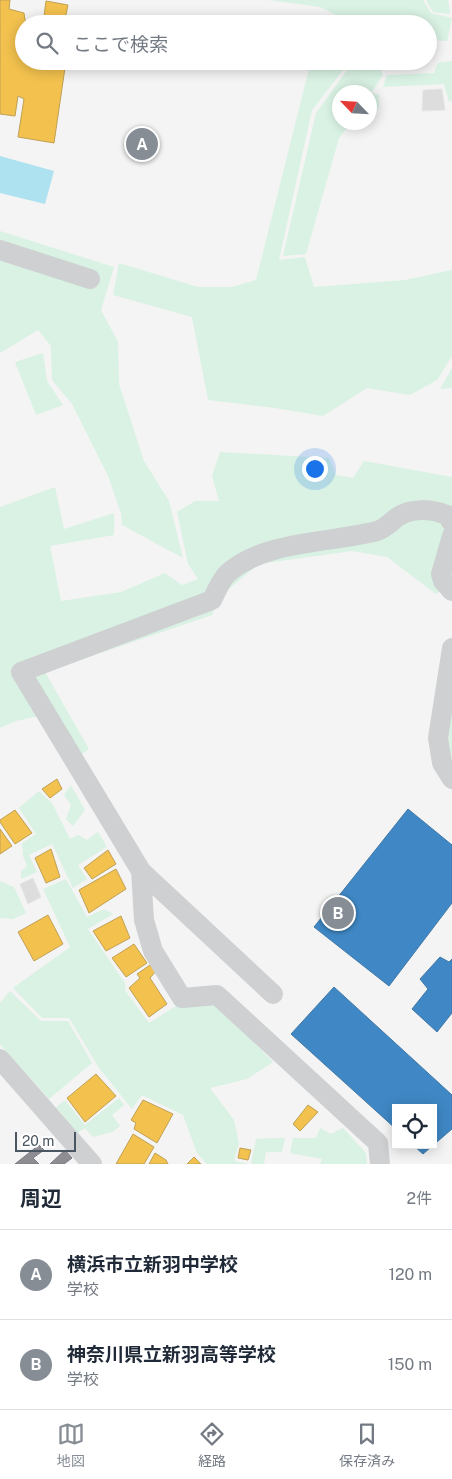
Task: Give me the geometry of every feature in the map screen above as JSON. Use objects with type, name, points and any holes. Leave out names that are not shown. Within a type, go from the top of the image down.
[{"type":"street","points":[[0,250],[90,279]]},
{"type":"street","points":[[273,994],[141,872],[21,672],[212,600],[226,575],[244,562],[277,548],[380,530],[400,515],[419,509],[434,510],[448,515],[452,523]]},
{"type":"street","points":[[452,536],[441,574],[443,581],[452,591]]},
{"type":"street","points":[[452,648],[438,738],[442,763],[452,779]]},
{"type":"street","points":[[141,872],[144,920],[153,951],[182,998],[217,995],[378,1143],[380,1164]]},
{"type":"street","points":[[0,1059],[92,1164]]},
{"type":"green space","points":[[269,0],[423,0],[431,13],[452,18],[447,41],[437,40],[437,15],[336,15],[320,7]]},
{"type":"green space","points":[[426,0],[448,0],[450,14],[433,12]]},
{"type":"green space","points":[[452,61],[452,100],[449,102],[444,84],[383,87],[387,75],[434,73],[437,70],[438,63]]},
{"type":"green space","points":[[309,70],[343,70],[312,110],[279,260],[305,257],[314,287],[405,280],[452,270],[452,356],[437,380],[410,395],[367,388],[323,416],[208,400],[192,317],[113,295],[119,263],[198,287],[232,287],[256,280]]},
{"type":"green space","points":[[347,70],[381,70],[383,75],[376,85],[336,85]]},
{"type":"green space","points":[[332,91],[332,130],[345,130],[339,138],[306,254],[283,256],[316,113]]},
{"type":"green space","points":[[377,94],[379,95],[377,110]]},
{"type":"green space","points":[[0,231],[114,267],[101,310],[118,342],[119,384],[144,461],[169,501],[183,558],[122,525],[121,513],[108,476],[72,404],[52,380],[51,346],[38,330],[0,353]]},
{"type":"green space","points":[[43,353],[47,381],[63,405],[36,415],[15,362]]},
{"type":"green space","points":[[452,368],[452,388],[440,389]]},
{"type":"green space","points":[[220,452],[329,458],[336,475],[353,478],[364,461],[452,477],[452,581],[436,594],[387,557],[352,551],[259,564],[219,597],[212,615],[45,672],[89,749],[68,765],[39,716],[16,721],[0,728],[0,507],[55,487],[64,529],[114,513],[114,535],[50,546],[61,601],[121,592],[165,573],[182,585],[198,579],[188,564],[177,512],[195,501],[219,501],[212,476]]},
{"type":"green space","points":[[452,705],[452,767],[446,737]]},
{"type":"green space","points":[[71,785],[85,810],[73,826],[66,819],[71,805],[64,795]]},
{"type":"green space","points":[[39,791],[52,803],[70,839],[78,835],[87,840],[98,832],[107,847],[78,865],[87,879],[73,888],[52,844],[29,855],[37,872],[21,879],[21,871],[27,866],[23,856],[22,843],[36,834],[19,808]]},
{"type":"green space","points":[[66,879],[87,917],[104,909],[113,914],[88,929],[125,983],[125,990],[149,1023],[181,1003],[217,1002],[273,1062],[247,1079],[210,1088],[234,1120],[239,1143],[234,1161],[249,1164],[207,1164],[197,1153],[183,1115],[142,1095],[132,1109],[99,1068],[69,1018],[42,1018],[13,988],[70,947],[43,889]]},
{"type":"green space","points":[[0,881],[14,887],[26,913],[13,919],[0,918]]},
{"type":"green space","points":[[10,991],[41,1021],[68,1021],[92,1063],[49,1099],[0,1044],[0,1003]]},
{"type":"green space","points":[[119,1098],[124,1105],[112,1115],[120,1126],[112,1132],[93,1137],[85,1128],[78,1133],[56,1107],[65,1100],[85,1125]]},
{"type":"green space","points":[[320,1128],[331,1134],[343,1128],[366,1153],[367,1164],[320,1164],[322,1159],[290,1153],[293,1138],[316,1138]]},
{"type":"green space","points":[[285,1138],[282,1152],[266,1152],[264,1164],[251,1164],[256,1139]]},
{"type":"water","points":[[0,156],[54,171],[45,204],[0,193]]},
{"type":"building: 住宅","points":[[0,0],[10,0],[9,9],[24,13],[24,15],[15,15],[15,70],[65,70],[54,143],[18,137],[24,99],[18,96],[15,116],[0,114]]},
{"type":"building: 住宅","points":[[46,1],[68,5],[66,15],[44,15]]},
{"type":"building: 住宅","points":[[57,779],[62,789],[50,798],[42,789]]},
{"type":"building: 住宅","points":[[15,810],[32,833],[15,844],[0,820]]},
{"type":"building: 住宅","points":[[0,829],[12,846],[0,854]]},
{"type":"building: 住宅","points":[[51,849],[60,877],[46,883],[35,858]]},
{"type":"building: 住宅","points":[[108,850],[116,864],[92,879],[84,868]]},
{"type":"building: 住宅","points":[[116,869],[126,889],[89,913],[79,890]]},
{"type":"building: 住宅","points":[[48,915],[63,944],[34,961],[18,932]]},
{"type":"building: 住宅","points":[[121,916],[130,938],[106,951],[93,931]]},
{"type":"building: 住宅","points":[[134,944],[147,963],[126,977],[112,958]]},
{"type":"building: 住宅","points":[[150,965],[156,971],[150,978],[167,1004],[149,1017],[129,988],[140,978],[137,974]]},
{"type":"building: 住宅","points":[[96,1074],[116,1096],[85,1122],[67,1098]]},
{"type":"building: 住宅","points":[[143,1100],[173,1114],[157,1143],[134,1129],[136,1123],[131,1120]]},
{"type":"building: 住宅","points":[[308,1105],[318,1112],[300,1131],[293,1124]]},
{"type":"building: 住宅","points":[[133,1134],[154,1147],[144,1164],[116,1164]]},
{"type":"building: 住宅","points":[[240,1148],[251,1150],[248,1160],[238,1158]]},
{"type":"building: 住宅","points":[[155,1153],[166,1160],[168,1164],[149,1164]]},
{"type":"building: 住宅","points":[[194,1157],[201,1164],[187,1164]]},
{"type":"building: 教育","points":[[408,809],[452,845],[452,903],[389,986],[314,927]]},
{"type":"building: 教育","points":[[440,957],[449,962],[452,959],[452,1013],[437,1032],[412,1009],[428,989],[420,979]]},
{"type":"building: 教育","points":[[334,987],[452,1095],[452,1129],[437,1142],[437,1104],[392,1104],[392,1125],[291,1034]]},
{"type":"building: 教育","points":[[417,1149],[429,1149],[423,1154]]},
{"type":"building: 工業","points":[[39,1145],[44,1150],[33,1158],[39,1164],[15,1164]]},
{"type":"building: 工業","points":[[65,1150],[72,1158],[64,1164],[50,1164]]},
{"type":"building: その他","points":[[442,89],[445,110],[422,111],[423,90]]},
{"type":"building: その他","points":[[33,878],[41,897],[28,904],[20,884]]},
{"type":"place","name":"横浜市立新羽中学校","points":[[142,144]]},
{"type":"place","name":"神奈川県立新羽高等学校","points":[[338,913]]}]
